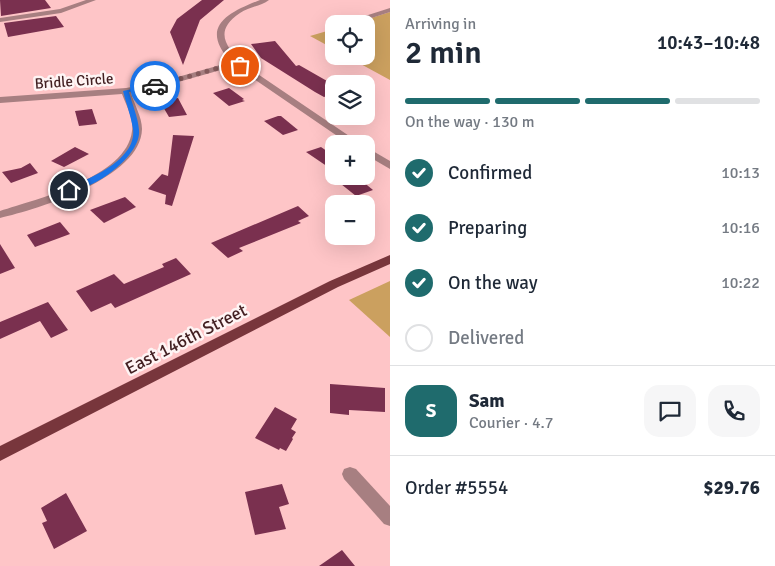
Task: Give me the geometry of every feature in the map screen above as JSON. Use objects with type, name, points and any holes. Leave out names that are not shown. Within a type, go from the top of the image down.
[{"type":"main road","name":"East 146th Street","points":[[0,454],[334,284],[390,259]]},
{"type":"street","points":[[0,20],[60,11],[93,0]]},
{"type":"street","points":[[266,0],[238,11],[224,23],[220,36],[223,48],[236,63],[343,135]]},
{"type":"street","points":[[374,15],[390,10]]},
{"type":"street","name":"Bridle Circle","points":[[0,100],[126,91],[161,84],[236,63]]},
{"type":"street","points":[[0,215],[87,184],[108,172],[125,157],[132,149],[137,131],[126,91]]},
{"type":"street","points":[[375,156],[390,166]]},
{"type":"street","points":[[350,474],[390,518]]},
{"type":"shaded area","points":[[390,12],[390,80],[362,65],[375,65],[375,17]]},
{"type":"shaded area","points":[[325,32],[325,44],[310,36]]},
{"type":"shaded area","points":[[390,281],[390,337],[349,300]]},
{"type":"building","points":[[0,0],[45,0],[51,8],[1,16]]},
{"type":"building","points":[[202,0],[224,0],[200,20],[183,65],[170,32],[177,19]]},
{"type":"building","points":[[56,16],[64,27],[8,37],[4,23]]},
{"type":"building","points":[[275,41],[296,66],[299,65],[325,80],[325,97],[261,58],[251,44]]},
{"type":"building","points":[[229,88],[245,101],[229,106],[213,93]]},
{"type":"building","points":[[178,98],[187,115],[169,117],[162,105],[166,104],[163,100]]},
{"type":"building","points":[[92,109],[97,124],[79,126],[75,111]]},
{"type":"building","points":[[281,116],[298,130],[283,135],[264,121]]},
{"type":"building","points":[[173,135],[194,136],[172,206],[165,204],[166,195],[148,189],[162,174],[168,176]]},
{"type":"building","points":[[75,147],[89,154],[64,167],[51,161]]},
{"type":"building","points":[[321,147],[325,150],[325,165],[306,152]]},
{"type":"building","points":[[30,163],[38,173],[11,183],[2,172],[21,168]]},
{"type":"building","points":[[342,185],[367,185],[373,190],[359,195],[355,195]]},
{"type":"building","points":[[125,197],[136,207],[104,223],[90,210]]},
{"type":"building","points":[[298,206],[309,216],[298,221],[301,223],[239,248],[243,251],[228,258],[211,243]]},
{"type":"building","points":[[60,222],[70,234],[35,247],[27,235]]},
{"type":"building","points":[[0,244],[15,268],[0,274]]},
{"type":"building","points":[[176,258],[191,274],[115,308],[111,303],[91,312],[76,291],[114,274],[124,284],[164,267],[162,264]]},
{"type":"building","points":[[48,302],[68,330],[51,338],[40,321],[0,339],[0,322]]},
{"type":"building","points":[[330,384],[385,388],[385,412],[349,410],[349,415],[330,413]]},
{"type":"building","points":[[275,407],[297,419],[291,429],[296,432],[286,451],[280,448],[279,450],[255,438]]},
{"type":"building","points":[[282,484],[289,504],[279,507],[286,529],[255,535],[245,492]]},
{"type":"building","points":[[66,493],[87,531],[54,549],[42,523],[47,521],[41,508]]},
{"type":"building","points":[[342,550],[355,566],[319,566]]},
{"type":"way so far","points":[[155,86],[236,63],[240,66]]},
{"type":"route","points":[[69,190],[101,177],[116,166],[132,149],[137,131],[126,91],[155,86]]}]
